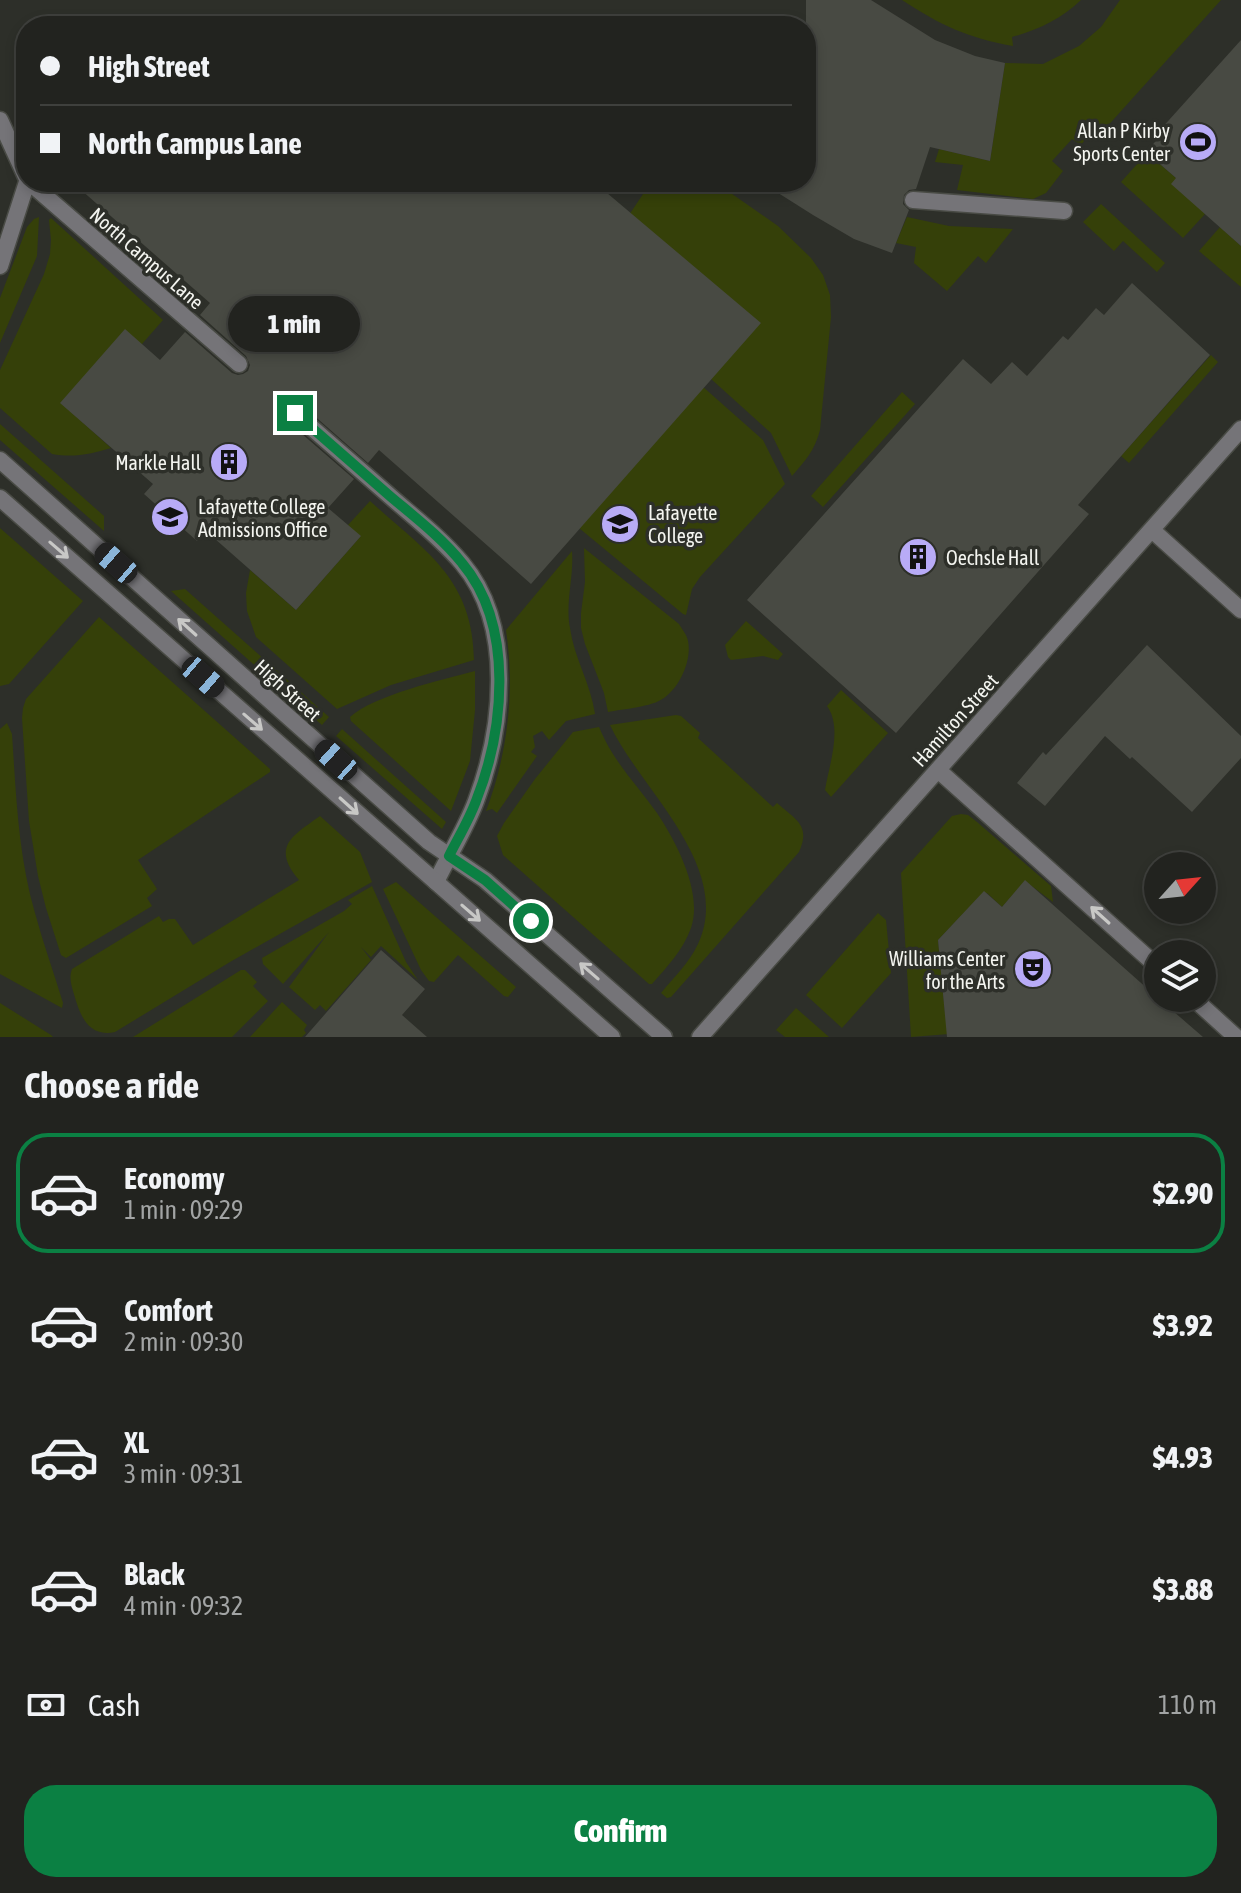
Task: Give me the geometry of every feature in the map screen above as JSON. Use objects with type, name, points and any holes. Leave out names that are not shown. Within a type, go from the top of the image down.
[{"type":"street","name":"North Campus Lane","points":[[0,120],[16,156]]},
{"type":"street","points":[[0,266],[23,192]]},
{"type":"street","name":"North Campus Lane","points":[[41,192],[239,364]]},
{"type":"street","points":[[913,200],[1064,211]]},
{"type":"street","points":[[295,413],[437,537],[464,565],[479,589],[489,614],[498,660],[496,725],[485,777],[475,805],[436,882]]},
{"type":"street","name":"Hamilton Street","points":[[700,1037],[1241,429]]},
{"type":"street","name":"High Street","points":[[0,460],[429,842],[485,880],[664,1037]]},
{"type":"street","points":[[0,498],[612,1037]]},
{"type":"street","points":[[1152,530],[1241,610]]},
{"type":"street","points":[[938,770],[1144,954]]},
{"type":"street","points":[[1208,1012],[1236,1037]]},
{"type":"green space","points":[[902,0],[1081,0],[1049,23],[1012,37],[1013,46],[955,29]]},
{"type":"green space","points":[[1120,0],[1221,0],[1104,130],[1092,131],[1081,145],[1072,139],[1052,161],[1063,171],[1046,193],[1033,199],[957,190],[963,165],[935,162],[939,149],[990,161],[1005,63],[1043,64],[1079,46],[1101,27]]},
{"type":"green space","points":[[1147,153],[1176,178],[1205,214],[1183,238],[1121,182]]},
{"type":"green space","points":[[644,192],[729,192],[778,226],[811,258],[823,275],[830,295],[831,317],[820,430],[812,449],[792,476],[771,433],[710,378],[629,215]]},
{"type":"green space","points":[[1101,204],[1165,263],[1157,272],[1123,241],[1114,251],[1083,222]]},
{"type":"green space","points":[[39,217],[37,256],[0,343],[0,298],[27,227]]},
{"type":"green space","points":[[907,217],[949,226],[1013,229],[986,263],[978,256],[947,291],[914,263],[916,247],[896,243]]},
{"type":"green space","points":[[51,218],[163,320],[142,344],[61,403],[111,448],[82,455],[52,454],[0,408],[0,370],[44,274],[50,254]]},
{"type":"green space","points":[[1220,227],[1241,246],[1241,287],[1199,251]]},
{"type":"green space","points":[[1211,355],[1218,362],[1129,463],[1121,456]]},
{"type":"green space","points":[[702,386],[763,440],[785,484],[700,577],[692,589],[686,615],[579,528]]},
{"type":"green space","points":[[902,392],[915,404],[823,507],[811,496]]},
{"type":"green space","points":[[0,424],[104,516],[104,531],[0,440]]},
{"type":"green space","points":[[370,501],[427,552],[455,587],[472,632],[474,660],[391,685],[337,709],[256,637],[247,611],[246,593],[250,570],[296,610],[360,537],[348,525]]},
{"type":"green space","points":[[0,528],[83,601],[9,684],[0,686]]},
{"type":"green space","points":[[584,548],[679,624],[687,637],[689,648],[684,672],[670,693],[659,701],[608,712],[581,628]]},
{"type":"green space","points":[[572,551],[568,609],[570,628],[595,714],[566,721],[549,740],[542,731],[533,736],[535,747],[531,752],[537,756],[497,813],[492,809],[486,811],[500,767],[508,722],[510,676],[506,630]]},
{"type":"green space","points":[[185,589],[329,717],[322,725],[171,591]]},
{"type":"green space","points":[[99,617],[270,772],[138,860],[157,889],[147,898],[152,906],[66,958],[61,955],[38,876],[29,821],[22,718],[26,699]]},
{"type":"green space","points":[[746,621],[783,654],[778,660],[763,656],[731,660],[728,657],[725,645]]},
{"type":"green space","points":[[475,671],[470,761],[451,811],[350,717],[392,695]]},
{"type":"green space","points":[[841,690],[888,733],[831,797],[825,790],[834,747],[834,725],[827,706]]},
{"type":"green space","points":[[676,715],[700,733],[698,738],[773,807],[777,803],[795,819],[803,835],[799,852],[667,998],[661,993],[686,964],[698,944],[706,915],[704,886],[694,857],[678,829],[610,725]]},
{"type":"green space","points":[[7,723],[12,734],[19,824],[29,891],[62,1008],[0,974],[0,729]]},
{"type":"green space","points":[[599,727],[618,762],[665,825],[680,853],[691,884],[694,914],[688,936],[652,984],[503,855],[497,836],[535,779],[573,732]]},
{"type":"green space","points":[[342,729],[446,822],[442,829],[336,736]]},
{"type":"green space","points":[[961,814],[977,822],[1051,886],[1053,902],[1025,881],[1002,907],[987,893],[982,894],[938,940],[949,1034],[911,1037],[901,873],[952,816]]},
{"type":"green space","points":[[320,816],[360,852],[372,882],[230,962],[115,1032],[100,1032],[89,1026],[76,1001],[71,981],[72,969],[159,916],[163,922],[175,919],[193,945],[299,880],[287,859],[288,843]]},
{"type":"green space","points":[[396,882],[516,987],[508,997],[458,955],[434,982],[429,981],[383,889]]},
{"type":"green space","points":[[372,886],[406,962],[418,980],[381,946],[371,957],[361,947],[371,960],[326,1011],[320,1005],[315,1010],[289,987],[329,932],[283,984],[263,964],[262,958],[344,911],[352,904],[348,900]]},
{"type":"green space","points":[[878,913],[886,920],[891,973],[842,1028],[806,995]]},
{"type":"green space","points":[[241,970],[257,982],[253,986],[268,1001],[232,1037],[133,1037]]},
{"type":"green space","points":[[282,1002],[307,1025],[306,1033],[302,1037],[250,1037]]},
{"type":"green space","points":[[0,1003],[51,1035],[53,1037],[0,1037]]},
{"type":"green space","points":[[796,1008],[829,1037],[785,1037],[776,1030]]},
{"type":"building","points":[[806,0],[871,0],[935,40],[975,56],[1005,63],[990,161],[930,147],[916,189],[904,195],[903,204],[909,210],[892,253],[854,239],[777,192],[816,192],[816,16],[806,16]]},
{"type":"building","name":"Allan P Kirby Sports Center","points":[[1241,40],[1241,246],[1171,184],[1176,178],[1146,152],[1163,133],[1160,130]]},
{"type":"building","points":[[83,192],[606,192],[761,323],[531,584],[379,450],[368,463],[302,405],[291,403],[284,410],[287,421],[354,479],[328,508],[361,536],[296,610],[206,531],[197,541],[144,494],[153,484],[60,403],[125,329],[160,360],[185,332],[232,373],[238,375],[248,371],[250,365],[246,356],[200,315],[210,303]]},
{"type":"building","name":"Oechsle Hall","points":[[1132,283],[1210,355],[1078,505],[1089,514],[896,733],[747,600],[963,359],[991,384],[1012,362],[1027,376],[1063,336],[1068,340],[1096,308],[1104,315]]},
{"type":"building","points":[[1147,645],[1241,736],[1241,758],[1192,812],[1105,736],[1045,806],[1017,783]]},
{"type":"building","name":"Williams Center for the Arts","points":[[1025,880],[1144,985],[1144,1012],[1175,1012],[1203,1037],[947,1037],[938,940],[984,891],[1002,907]]},
{"type":"building","points":[[381,950],[425,989],[402,1015],[427,1037],[305,1037]]},
{"type":"place","name":"Allan P Kirby Sports Center","points":[[1198,142]]},
{"type":"place","name":"Markle Hall","points":[[229,462]]},
{"type":"place","name":"Lafayette College Admissions Office","points":[[170,517]]},
{"type":"place","name":"Lafayette College","points":[[620,524]]},
{"type":"place","name":"Oechsle Hall","points":[[918,557]]},
{"type":"place","name":"Williams Center for the Arts","points":[[1033,969]]},
{"type":"route","points":[[295,413],[437,537],[464,565],[479,589],[495,635],[499,687],[496,725],[485,777],[475,805],[449,856],[485,880],[531,921]]}]
